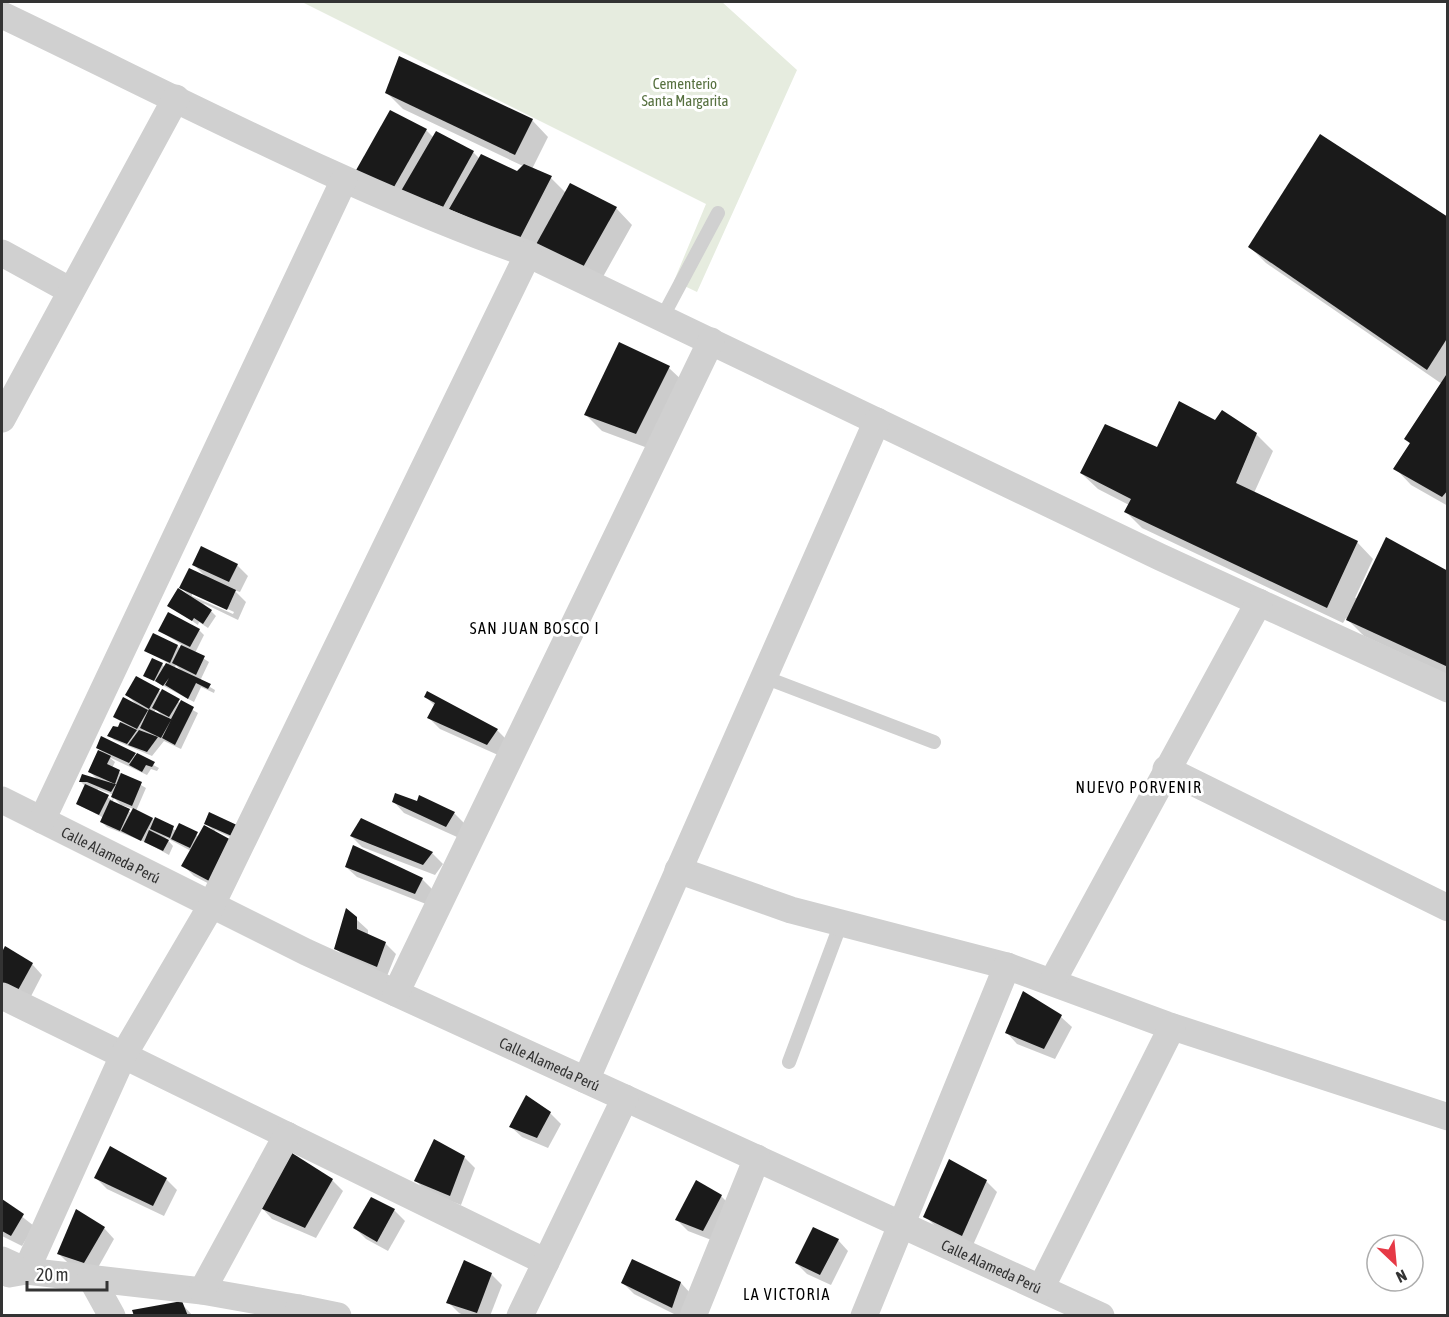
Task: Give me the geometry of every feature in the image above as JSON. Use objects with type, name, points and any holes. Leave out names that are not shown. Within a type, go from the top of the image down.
[{"type":"street","points":[[2,15],[344,180],[450,226],[528,254],[1259,602],[1448,689]]},
{"type":"street","points":[[2,419],[176,98]]},
{"type":"street","points":[[42,820],[344,180]]},
{"type":"street","points":[[2,253],[71,291]]},
{"type":"street","points":[[14,1273],[123,1056],[211,906],[528,254]]},
{"type":"street","points":[[396,993],[711,341]]},
{"type":"street","points":[[585,1080],[877,421]]},
{"type":"street","points":[[1052,982],[1259,602]]},
{"type":"street","points":[[1166,770],[1448,908]]},
{"type":"street","name":"Calle Alameda Perú","points":[[2,800],[211,906],[396,993],[1101,1316]]},
{"type":"street","points":[[678,870],[791,910],[1007,966],[1173,1027],[1448,1118]]},
{"type":"street","points":[[864,1316],[1007,966]]},
{"type":"street","points":[[2,996],[546,1262]]},
{"type":"street","points":[[1041,1288],[1173,1027]]},
{"type":"street","points":[[520,1316],[625,1098]]},
{"type":"street","points":[[202,1291],[287,1135]]},
{"type":"street","points":[[693,1316],[757,1158]]},
{"type":"street","points":[[2,1260],[14,1273],[92,1278],[202,1291],[301,1312],[338,1316]]},
{"type":"street","points":[[92,1278],[112,1316]]},
{"type":"lane","points":[[662,318],[718,213]]},
{"type":"lane","points":[[764,677],[934,742]]},
{"type":"lane","points":[[789,1062],[841,923]]},
{"type":"green space","name":"Cementerio Santa Margarita","points":[[302,2],[722,2],[797,70],[697,292],[674,281],[706,204]]},
{"type":"building","points":[[399,56],[533,119],[515,155],[385,93]]},
{"type":"building","points":[[390,110],[427,129],[394,187],[355,172]]},
{"type":"building","points":[[436,131],[474,151],[443,207],[401,191]]},
{"type":"building","points":[[1320,134],[1448,217],[1448,337],[1427,370],[1248,247]]},
{"type":"building","points":[[481,154],[517,171],[524,164],[552,176],[519,240],[449,209]]},
{"type":"building","points":[[570,183],[617,207],[582,269],[534,248]]},
{"type":"building","points":[[619,342],[670,366],[636,434],[584,415]]},
{"type":"building","points":[[1448,372],[1448,490],[1442,497],[1393,469],[1410,443],[1404,439]]},
{"type":"building","points":[[1179,401],[1215,420],[1222,410],[1257,433],[1236,483],[1358,541],[1327,608],[1124,512],[1131,499],[1080,473],[1105,424],[1157,447]]},
{"type":"building","points":[[1386,537],[1448,571],[1448,667],[1346,620]]},
{"type":"building","points":[[201,546],[238,564],[229,582],[192,565]]},
{"type":"building","points":[[189,568],[236,590],[227,610],[179,588]]},
{"type":"building","points":[[178,588],[212,610],[203,624],[194,618],[192,621],[167,606]]},
{"type":"building","points":[[168,612],[200,629],[190,647],[158,631]]},
{"type":"building","points":[[153,633],[178,645],[170,663],[144,651]]},
{"type":"building","points":[[181,645],[205,656],[196,675],[172,663]]},
{"type":"building","points":[[152,658],[163,663],[154,681],[143,676]]},
{"type":"building","points":[[166,663],[211,684],[208,689],[196,683],[188,699],[165,685],[169,678],[163,686],[155,681]]},
{"type":"building","points":[[136,676],[160,689],[149,709],[125,695]]},
{"type":"building","points":[[162,689],[180,699],[169,717],[152,708]]},
{"type":"building","points":[[427,691],[498,729],[487,745],[427,718],[435,703],[424,697]]},
{"type":"building","points":[[123,697],[148,710],[137,729],[113,717]]},
{"type":"building","points":[[181,700],[194,707],[175,745],[162,738],[171,720],[161,738],[140,728],[149,709],[173,720],[171,719]]},
{"type":"building","points":[[120,722],[137,730],[127,744],[107,736],[113,726],[118,727]]},
{"type":"building","points":[[139,730],[158,737],[147,752],[128,745]]},
{"type":"building","points":[[101,736],[136,753],[129,763],[96,748]]},
{"type":"building","points":[[98,750],[111,756],[107,764],[120,770],[115,784],[88,772]]},
{"type":"building","points":[[137,753],[155,762],[152,767],[146,765],[142,772],[129,765]]},
{"type":"building","points":[[121,773],[142,782],[132,806],[111,797]]},
{"type":"building","points":[[82,774],[116,784],[111,792],[87,782],[79,782]]},
{"type":"building","points":[[85,784],[109,795],[99,815],[76,804]]},
{"type":"building","points":[[395,793],[417,801],[419,795],[455,812],[446,827],[392,802]]},
{"type":"building","points":[[110,800],[130,809],[120,831],[100,822]]},
{"type":"building","points":[[133,808],[153,818],[141,841],[121,831]]},
{"type":"building","points":[[209,812],[239,826],[234,837],[204,824]]},
{"type":"building","points":[[155,817],[174,826],[170,838],[150,829]]},
{"type":"building","points":[[361,818],[433,852],[423,865],[350,836]]},
{"type":"building","points":[[179,823],[198,832],[190,848],[171,839]]},
{"type":"building","points":[[204,825],[233,841],[211,882],[181,866]]},
{"type":"building","points":[[149,830],[169,840],[163,851],[144,842]]},
{"type":"building","points":[[353,845],[423,878],[415,894],[345,867]]},
{"type":"building","points":[[346,908],[357,917],[357,929],[386,942],[377,967],[334,949]]},
{"type":"building","points":[[5,946],[33,963],[17,992],[2,984],[2,952]]},
{"type":"building","points":[[1023,991],[1062,1015],[1044,1049],[1005,1033]]},
{"type":"building","points":[[526,1095],[551,1112],[537,1138],[509,1127]]},
{"type":"building","points":[[434,1139],[465,1156],[450,1196],[414,1181]]},
{"type":"building","points":[[110,1146],[167,1178],[153,1206],[94,1178]]},
{"type":"building","points":[[292,1153],[333,1179],[305,1228],[260,1208]]},
{"type":"building","points":[[949,1159],[987,1180],[962,1236],[923,1217]]},
{"type":"building","points":[[696,1180],[722,1195],[703,1231],[675,1220]]},
{"type":"building","points":[[371,1197],[395,1209],[377,1242],[353,1228]]},
{"type":"building","points":[[2,1199],[24,1214],[11,1236],[2,1231]]},
{"type":"building","points":[[76,1209],[105,1227],[84,1263],[57,1254]]},
{"type":"building","points":[[813,1227],[839,1239],[820,1275],[795,1263]]},
{"type":"building","points":[[632,1259],[681,1282],[672,1308],[621,1283]]},
{"type":"building","points":[[464,1260],[492,1273],[477,1313],[446,1303]]},
{"type":"building","points":[[182,1301],[188,1316],[134,1316],[132,1310]]},
{"type":"district","name":"SAN JUAN BOSCO I","points":[[535,628]]},
{"type":"district","name":"NUEVO PORVENIR","points":[[1139,787]]},
{"type":"district","name":"LA VICTORIA","points":[[787,1294]]}]
